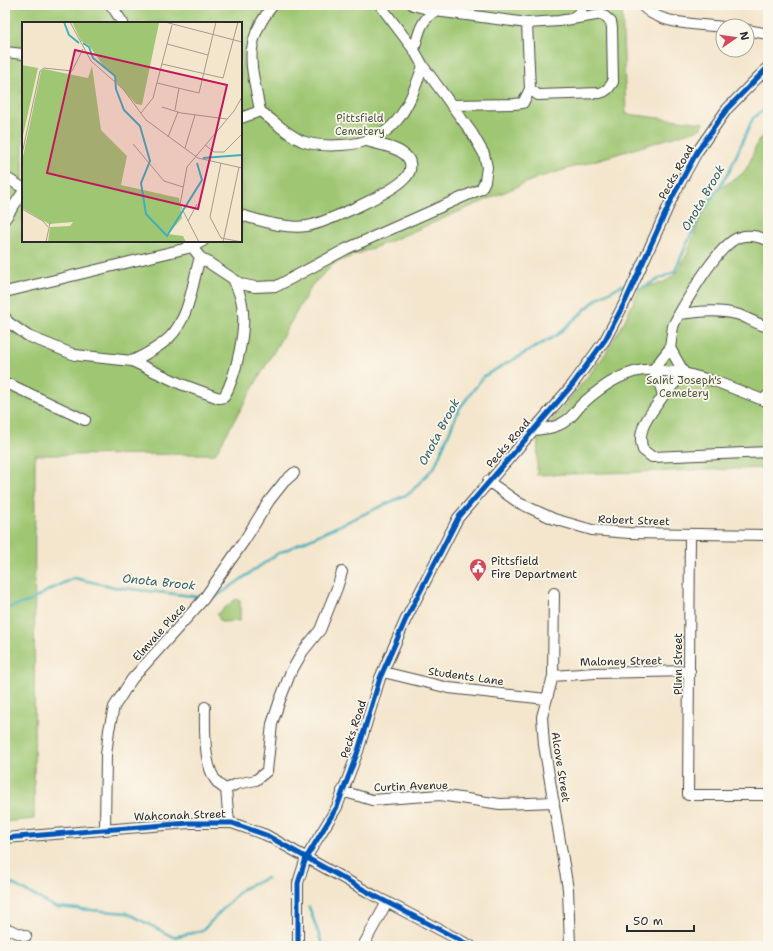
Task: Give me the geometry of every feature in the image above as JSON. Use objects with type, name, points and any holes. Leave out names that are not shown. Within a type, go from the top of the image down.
[{"type":"street","points":[[110,5],[122,22]]},
{"type":"street","points":[[273,5],[266,14],[254,38],[250,52],[250,67],[260,111],[289,134],[315,145],[355,144],[367,141],[384,132],[405,111],[423,66]]},
{"type":"street","points":[[5,292],[190,244],[200,257],[234,281],[255,287],[277,286],[346,249],[481,189],[485,181],[486,174],[484,154],[423,66],[414,50],[380,5]]},
{"type":"street","points":[[413,5],[435,11],[459,9],[527,23],[602,14],[610,22],[613,82],[607,91],[600,93],[538,95],[530,89]]},
{"type":"street","points":[[570,19],[578,14],[584,5]]},
{"type":"street","points":[[642,5],[651,13],[666,19],[715,26]]},
{"type":"street","points":[[414,50],[420,25],[426,17],[435,11]]},
{"type":"street","points":[[451,105],[523,103],[530,89],[527,23]]},
{"type":"street","points":[[755,32],[768,34]]},
{"type":"street","points":[[5,52],[22,54]]},
{"type":"street","name":"Pecks Road","points":[[298,946],[298,883],[306,858],[336,807],[358,751],[383,672],[406,619],[458,518],[488,481],[573,384],[605,340],[630,292],[673,196],[697,152],[727,109],[768,67]]},
{"type":"street","points":[[242,118],[260,111]]},
{"type":"street","points":[[242,215],[290,227],[307,226],[332,218],[397,186],[407,177],[410,170],[408,157],[402,153],[367,141]]},
{"type":"street","points":[[5,177],[22,187]]},
{"type":"street","points":[[5,219],[22,194]]},
{"type":"street","points":[[653,370],[670,348],[673,326],[694,288],[732,240],[748,235],[768,240]]},
{"type":"street","points":[[132,361],[153,350],[170,337],[186,309],[200,257]]},
{"type":"street","points":[[5,317],[8,322],[28,336],[75,356],[132,361],[181,384],[219,398],[224,397],[235,374],[243,327],[242,304],[234,281]]},
{"type":"street","points":[[679,314],[713,311],[724,312],[737,314],[768,326]]},
{"type":"street","points":[[670,348],[684,372]]},
{"type":"street","points":[[532,430],[555,427],[568,419],[590,397],[624,375],[640,370],[684,372],[766,400]]},
{"type":"street","points":[[653,370],[660,384],[663,396]]},
{"type":"street","points":[[684,372],[645,420],[640,436],[644,450],[652,456],[768,452]]},
{"type":"street","points":[[5,384],[11,385],[85,420]]},
{"type":"street","name":"Elmvale Place","points":[[105,829],[106,755],[114,707],[132,679],[206,596],[244,541],[269,501],[294,473]]},
{"type":"street","name":"Robert Street","points":[[488,481],[519,502],[554,518],[592,530],[629,533],[768,535]]},
{"type":"street","name":"Plinn Street","points":[[690,534],[688,795],[768,795]]},
{"type":"street","points":[[226,789],[236,784],[256,780],[267,772],[272,724],[280,700],[290,674],[304,651],[320,630],[342,572]]},
{"type":"street","name":"Alcove Street","points":[[554,593],[553,676],[542,717],[544,745],[568,889],[570,946]]},
{"type":"street","name":"Maloney Street","points":[[553,676],[595,673],[690,671]]},
{"type":"street","name":"Students Lane","points":[[383,672],[449,688],[546,699]]},
{"type":"street","points":[[204,707],[208,766],[213,779],[226,789],[229,823]]},
{"type":"street","name":"Curtin Avenue","points":[[342,791],[372,800],[440,795],[500,804],[554,802]]},
{"type":"street","name":"Wahconah Street","points":[[5,838],[189,823],[229,823],[266,835],[387,902],[471,946]]},
{"type":"street","points":[[363,946],[387,902]]},
{"type":"street","points":[[5,928],[26,936]]},
{"type":"green space","name":"Pittsfield Cemetery","points":[[5,5],[622,5],[626,114],[704,123],[700,129],[537,178],[393,240],[335,263],[312,285],[215,454],[35,455],[34,819],[5,822]]},
{"type":"green space","name":"Saint Joseph's Cemetery","points":[[768,130],[768,468],[537,475],[538,438],[604,356],[624,322],[640,288],[664,282],[674,275],[681,266],[692,242],[701,216],[712,195],[743,173],[749,164],[757,144]]},
{"type":"green space","points":[[236,599],[240,601],[240,621],[221,622],[217,614]]},
{"type":"waterway","name":"Onota Brook","points":[[635,288],[639,289],[675,271],[698,219],[729,172],[753,118],[768,107]]},
{"type":"waterway","name":"Onota Brook","points":[[208,597],[216,597],[277,554],[410,493],[435,466],[459,409],[484,376],[557,335],[598,298],[622,285],[630,287]]},
{"type":"waterway","name":"Onota Brook","points":[[5,609],[31,601],[47,591],[74,578],[114,587],[201,597]]},
{"type":"waterway","points":[[5,880],[55,907],[127,913],[173,937],[202,931],[242,889],[267,878]]},
{"type":"waterway","points":[[309,907],[323,946]]},
{"type":"cycle path","points":[[298,946],[298,883],[306,858],[337,807],[358,751],[380,678],[406,619],[458,518],[573,384],[605,340],[626,300],[673,196],[697,152],[727,109],[768,67]]},
{"type":"cycle path","points":[[5,838],[189,823],[232,823],[266,835],[375,896],[471,946]]},
{"type":"place","name":"Pittsfield Fire Department","points":[[478,582]]}]
